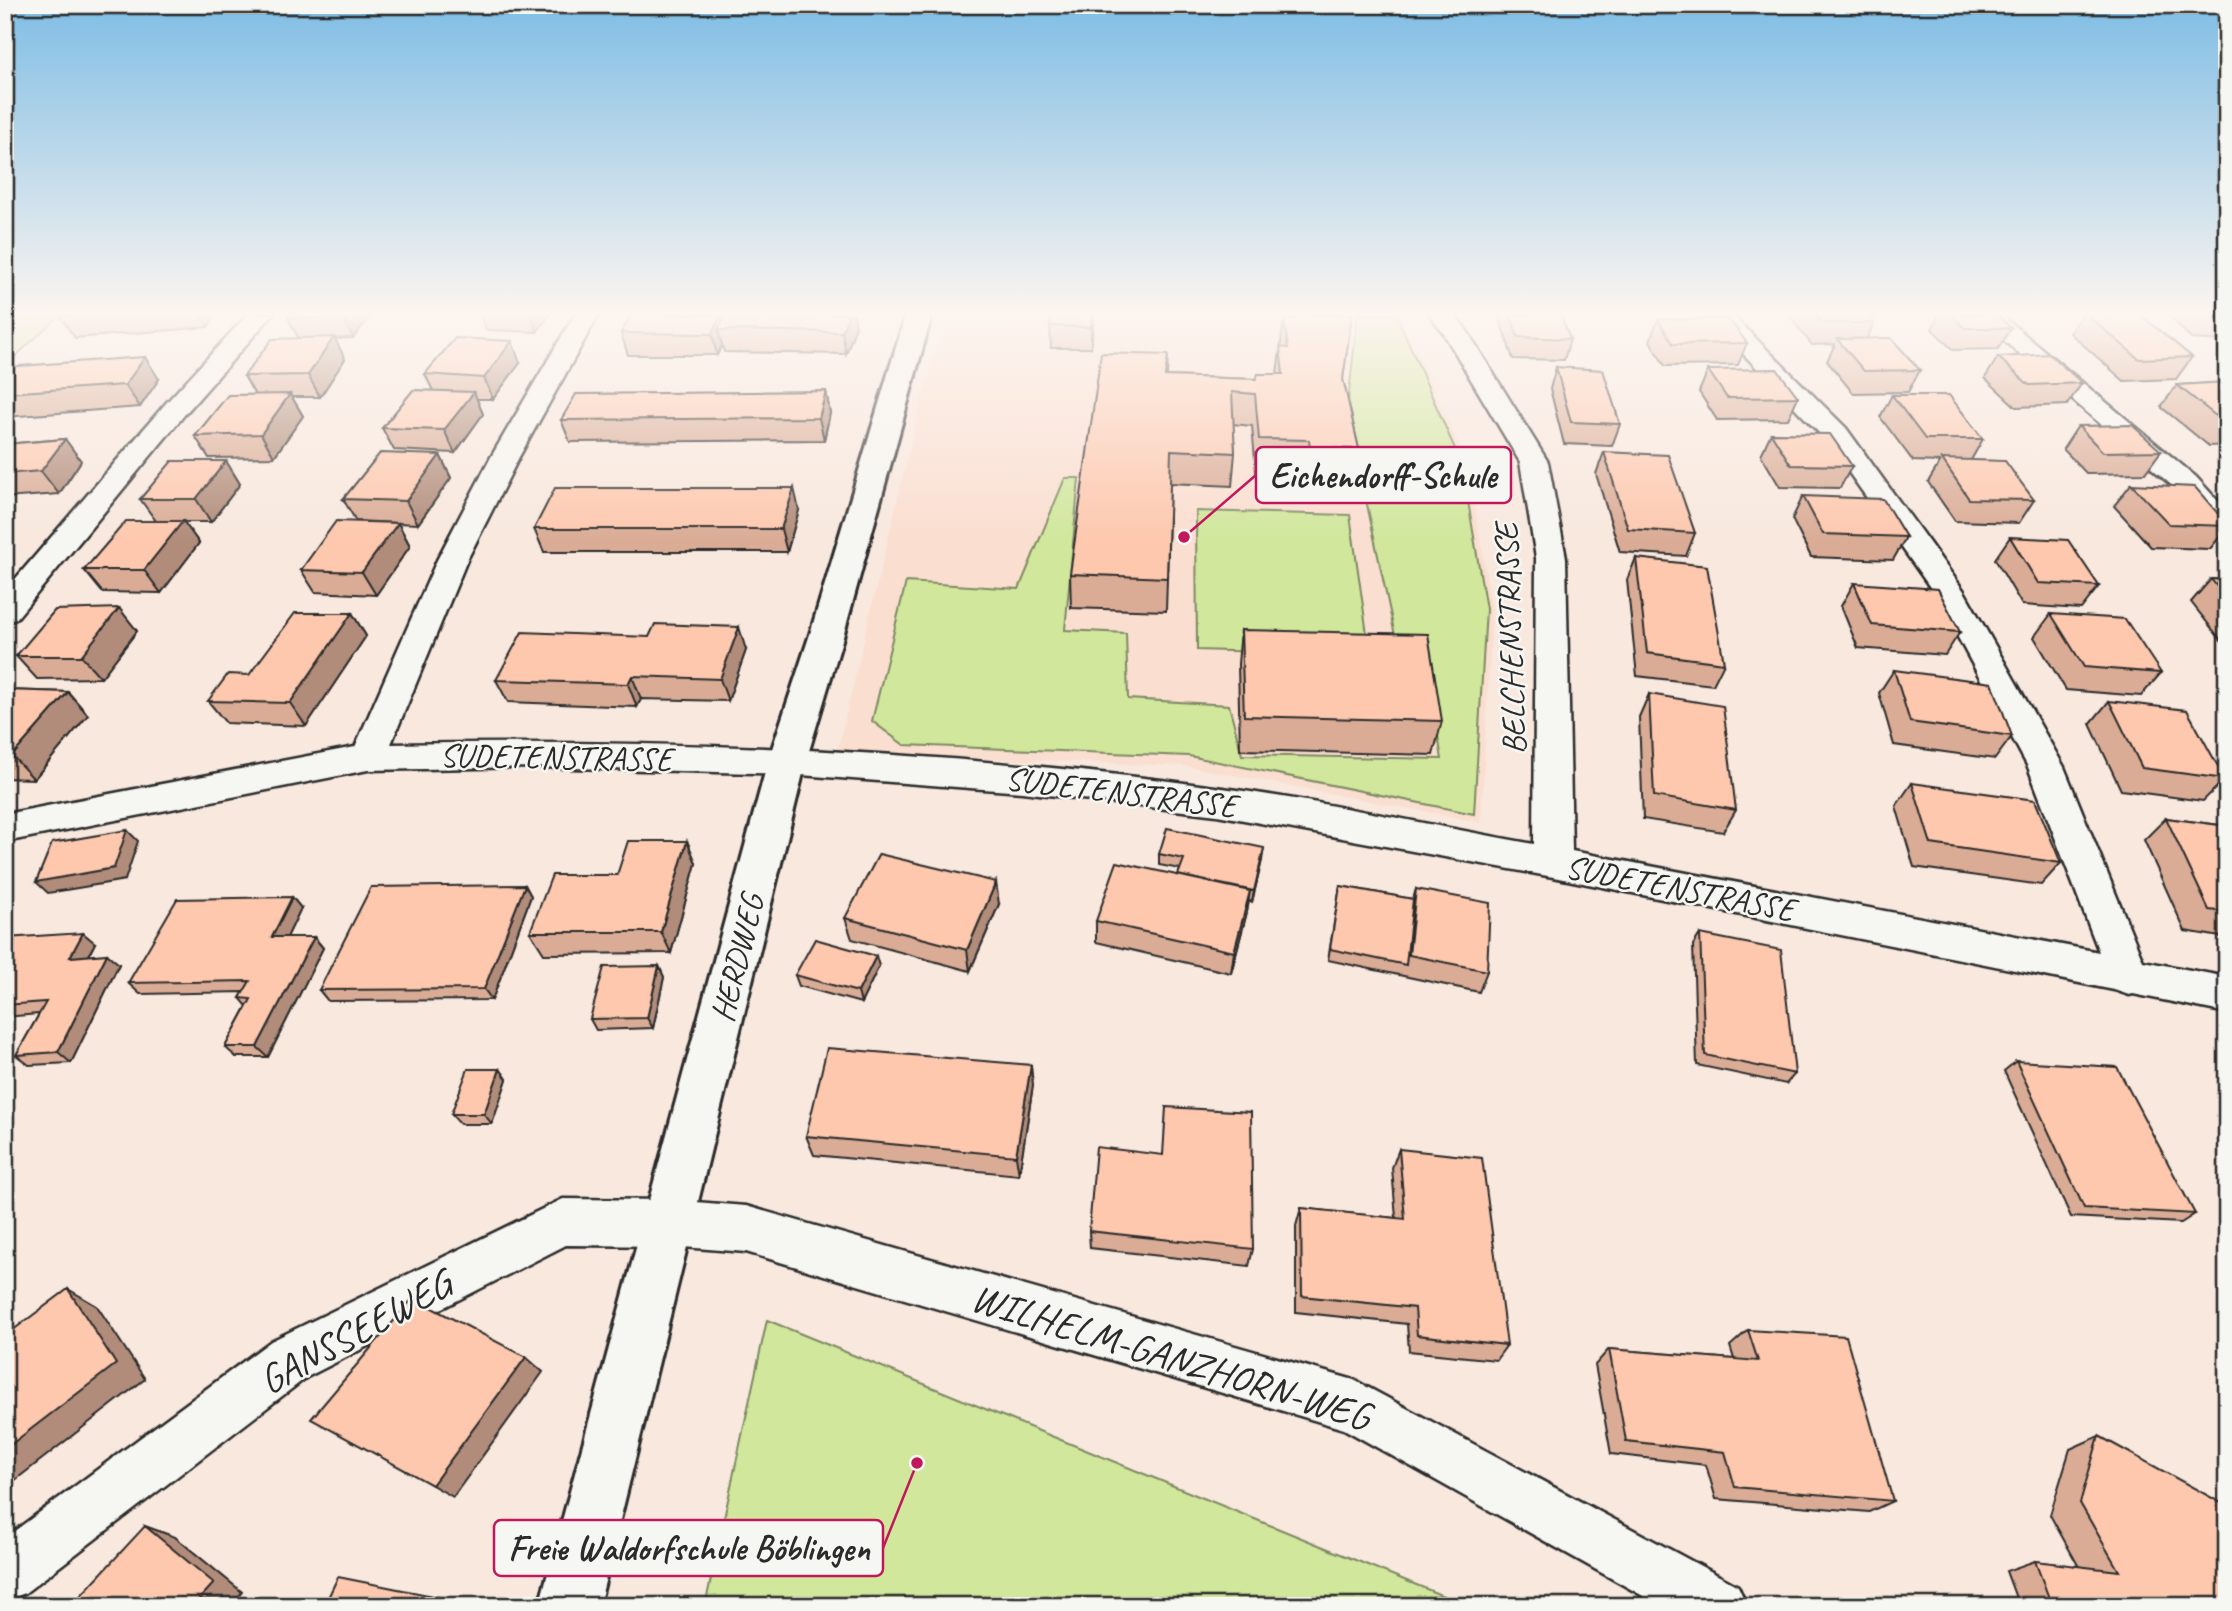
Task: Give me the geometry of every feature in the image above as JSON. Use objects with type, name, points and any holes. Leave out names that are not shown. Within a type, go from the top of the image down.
[{"type":"street","points":[[5,612],[193,389]]},
{"type":"street","points":[[368,757],[452,560],[505,457],[544,389]]},
{"type":"street","name":"HERDWEG","points":[[569,1606],[670,1223],[787,761],[826,637],[897,389]]},
{"type":"street","name":"BELCHENSTRASSE","points":[[1490,389],[1534,462],[1551,558],[1553,862]]},
{"type":"street","points":[[1792,389],[1836,434],[1948,591],[2046,766],[2129,978]]},
{"type":"street","points":[[2074,389],[2186,483],[2227,529]]},
{"type":"street","name":"SUDETENSTRASSE","points":[[5,828],[368,757],[535,754],[787,761],[1022,779],[1179,795],[1553,862],[2227,996]]},
{"type":"street","name":"GANSSEEWEG","points":[[5,1573],[289,1359],[563,1222],[670,1223]]},
{"type":"street","name":"WILHELM-GANZHORN-WEG","points":[[670,1223],[746,1229],[1354,1406],[1718,1606]]},
{"type":"shaded area","points":[[924,389],[1434,389],[1468,465],[1492,609],[1481,822],[1186,766],[837,753]]},
{"type":"green space","points":[[1349,389],[1429,389],[1462,465],[1486,609],[1474,814],[1189,756],[904,745],[872,721],[906,582],[1019,589],[1065,478],[1079,478],[1065,630],[1126,633],[1128,699],[1229,705],[1242,755],[1442,759],[1424,656],[1399,654],[1347,411]]},
{"type":"green space","points":[[1196,511],[1350,515],[1370,655],[1197,650]]},
{"type":"green space","points":[[767,1320],[1468,1606],[705,1606]]},
{"type":"building","points":[[5,389],[62,389],[5,393]]},
{"type":"building","points":[[1096,389],[1345,389],[1359,449],[1310,448],[1309,440],[1259,439],[1255,394],[1232,392],[1235,453],[1171,450],[1167,578],[1070,574]]},
{"type":"building","points":[[1562,389],[1609,389],[1620,424],[1571,422]]},
{"type":"building","points":[[1721,389],[1792,389],[1798,397],[1727,398]]},
{"type":"building","points":[[2182,389],[2227,389],[2226,424]]},
{"type":"building","points":[[413,390],[474,392],[444,430],[382,428]]},
{"type":"building","points":[[826,391],[819,418],[561,420],[576,394]]},
{"type":"building","points":[[290,394],[261,434],[195,436],[228,395]]},
{"type":"building","points":[[1892,395],[1949,395],[1983,439],[1925,439]]},
{"type":"building","points":[[2132,425],[2161,451],[2103,452],[2078,426]]},
{"type":"building","points":[[1771,433],[1830,434],[1852,466],[1791,465]]},
{"type":"building","points":[[65,439],[41,471],[5,474],[5,444]]},
{"type":"building","points":[[1604,452],[1668,455],[1695,533],[1628,529]]},
{"type":"building","points":[[380,453],[440,455],[406,501],[343,499]]},
{"type":"building","points":[[1942,459],[2005,461],[2034,500],[1969,499]]},
{"type":"building","points":[[172,461],[226,461],[196,499],[140,499]]},
{"type":"building","points":[[2131,484],[2195,487],[2227,526],[2169,524]]},
{"type":"building","points":[[555,488],[794,488],[781,529],[534,529]]},
{"type":"building","points":[[1803,496],[1883,499],[1906,537],[1823,534]]},
{"type":"building","points":[[126,521],[183,521],[144,570],[84,570]]},
{"type":"building","points":[[336,521],[398,523],[362,572],[301,570]]},
{"type":"building","points":[[2010,537],[2068,540],[2099,586],[2038,583]]},
{"type":"building","points":[[1636,558],[1707,566],[1724,663],[1647,653]]},
{"type":"building","points":[[2211,579],[2227,580],[2227,599]]},
{"type":"building","points":[[1854,583],[1938,589],[1960,632],[1872,625]]},
{"type":"building","points":[[119,608],[81,656],[16,656],[55,610]]},
{"type":"building","points":[[295,613],[352,613],[290,703],[208,701],[228,674],[249,675]]},
{"type":"building","points":[[2051,614],[2125,619],[2161,673],[2084,667]]},
{"type":"building","points":[[655,624],[739,627],[720,679],[632,676],[628,684],[496,680],[522,632],[649,637]]},
{"type":"building","points":[[1241,630],[1428,634],[1442,721],[1244,716]]},
{"type":"building","points":[[1894,670],[1992,683],[2012,736],[1910,722]]},
{"type":"building","points":[[5,690],[68,692],[12,756],[5,756]]},
{"type":"building","points":[[1649,694],[1723,706],[1736,810],[1654,796]]},
{"type":"building","points":[[2109,701],[2187,710],[2225,779],[2142,768]]},
{"type":"building","points":[[1912,783],[2035,800],[2061,863],[1931,844]]},
{"type":"building","points":[[2166,818],[2227,826],[2227,912],[2209,910]]},
{"type":"building","points":[[1167,828],[1264,848],[1254,891],[1178,875],[1184,859],[1159,854]]},
{"type":"building","points":[[127,830],[114,868],[36,882],[52,843]]},
{"type":"building","points":[[628,841],[687,841],[661,932],[530,932],[552,875],[617,875]]},
{"type":"building","points":[[879,854],[996,882],[967,950],[845,918]]},
{"type":"building","points":[[1117,862],[1250,891],[1234,952],[1096,921]]},
{"type":"building","points":[[525,885],[484,989],[319,990],[371,887]]},
{"type":"building","points":[[1340,886],[1413,899],[1406,965],[1330,949]]},
{"type":"building","points":[[1416,889],[1490,903],[1487,971],[1409,955]]},
{"type":"building","points":[[292,897],[272,937],[314,937],[257,1047],[225,1047],[251,999],[240,998],[250,981],[128,983],[177,899]]},
{"type":"building","points":[[83,933],[70,957],[107,954],[58,1052],[16,1055],[46,1002],[5,1005],[5,938]]},
{"type":"building","points":[[1700,934],[1781,950],[1795,1074],[1705,1055]]},
{"type":"building","points":[[815,939],[876,956],[858,992],[795,975]]},
{"type":"building","points":[[659,966],[647,1018],[590,1019],[604,967]]},
{"type":"building","points":[[827,1048],[1031,1065],[1016,1156],[806,1136]]},
{"type":"building","points":[[2016,1061],[2117,1067],[2195,1214],[2084,1208]]},
{"type":"building","points":[[468,1069],[500,1069],[484,1114],[451,1114]]},
{"type":"building","points":[[1166,1107],[1251,1112],[1253,1249],[1089,1231],[1096,1147],[1163,1155]]},
{"type":"building","points":[[1399,1149],[1482,1158],[1507,1345],[1417,1335],[1415,1308],[1302,1296],[1301,1208],[1405,1219]]},
{"type":"building","points":[[68,1289],[116,1364],[5,1449],[5,1336]]},
{"type":"building","points":[[413,1298],[526,1357],[432,1485],[311,1419]]},
{"type":"building","points":[[1748,1330],[1846,1336],[1893,1501],[1735,1487],[1725,1452],[1626,1441],[1609,1349],[1758,1361]]},
{"type":"building","points":[[2099,1436],[2227,1506],[2227,1606],[2052,1606],[2035,1561],[2119,1571],[2080,1503]]},
{"type":"building","points":[[145,1526],[214,1583],[193,1606],[71,1606]]},
{"type":"building","points":[[338,1577],[448,1599],[445,1606],[324,1606]]},
{"type":"place","name":"Eichendorff-Schule","points":[[1184,537]]},
{"type":"place","name":"Freie Waldorfschule Böblingen","points":[[917,1463]]}]
